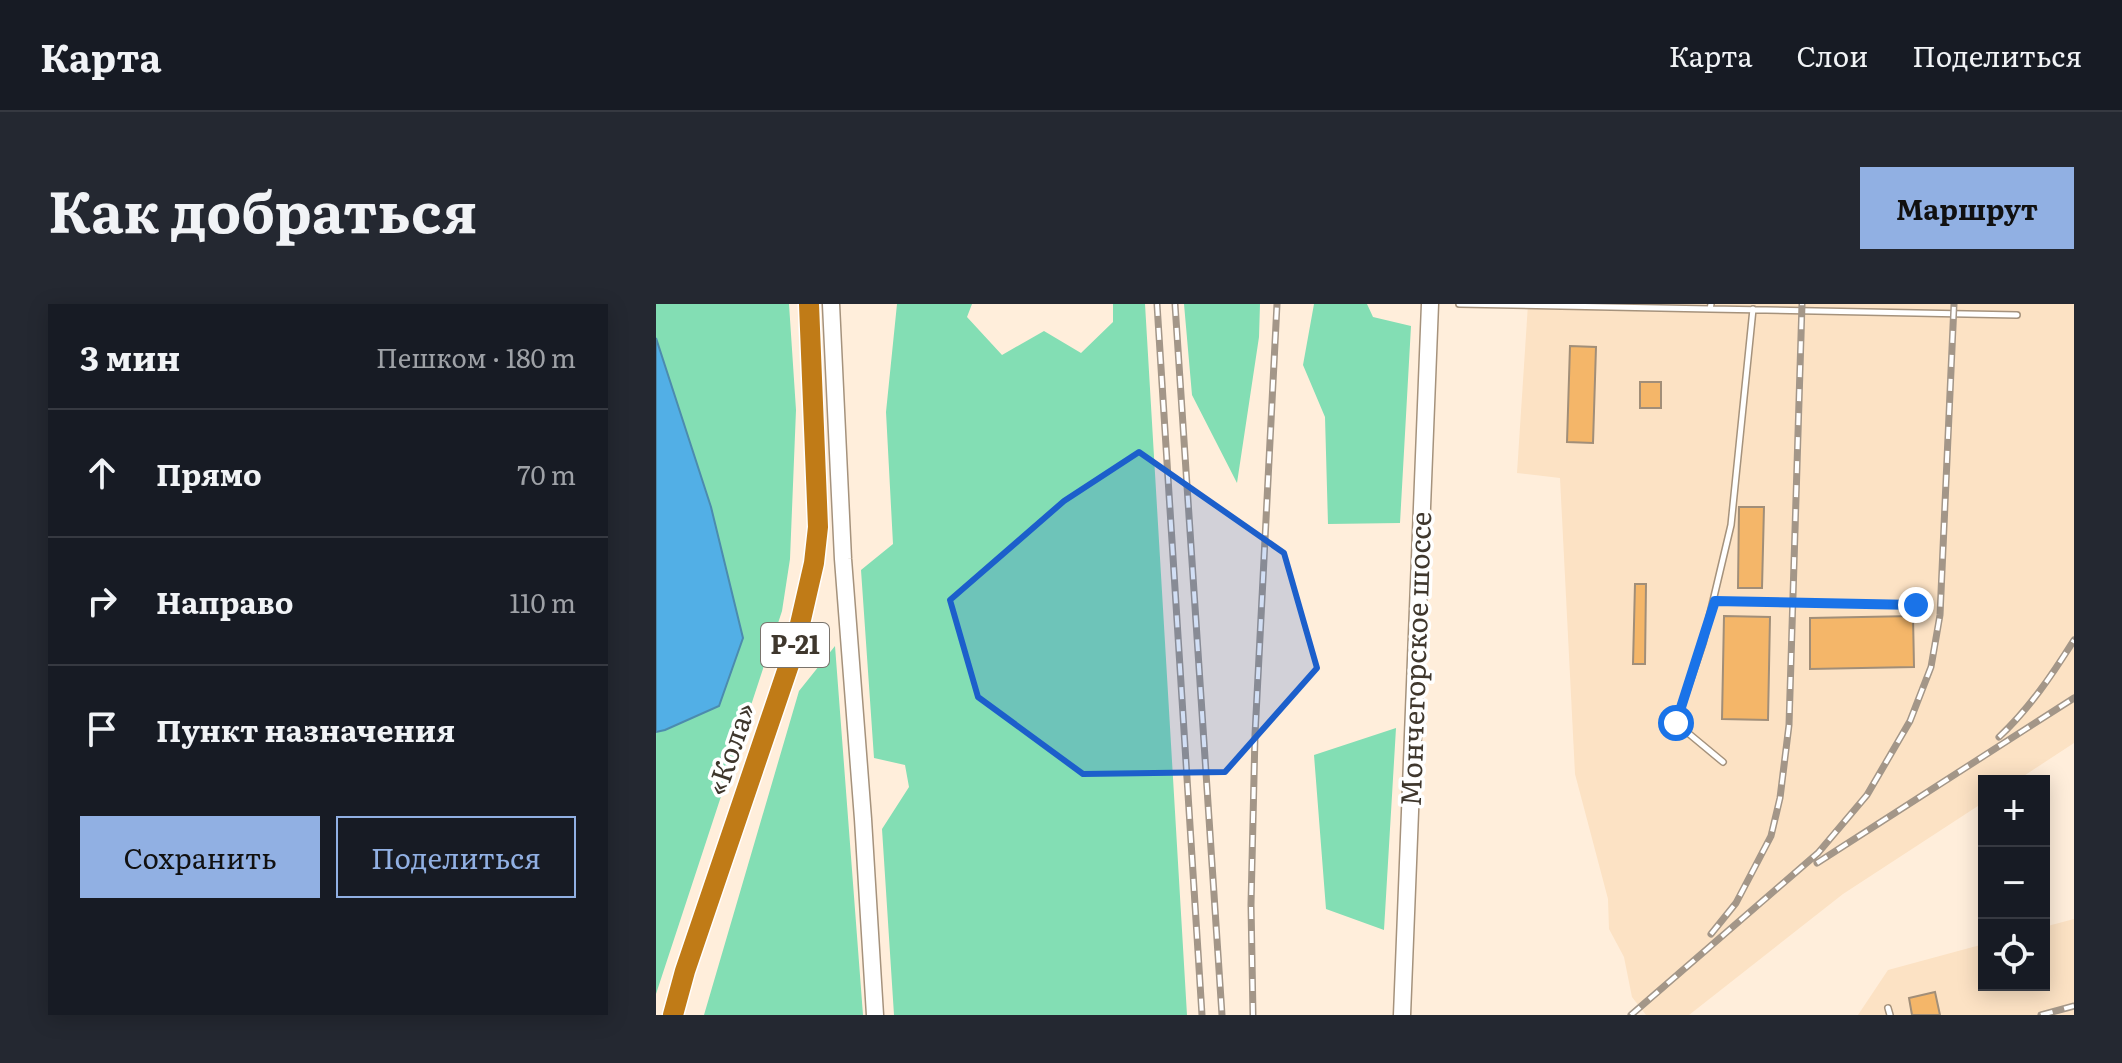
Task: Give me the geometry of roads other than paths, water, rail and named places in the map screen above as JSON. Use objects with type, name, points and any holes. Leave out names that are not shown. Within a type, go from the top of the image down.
[{"type":"highway","name":"«Кола»","points":[[673,1015],[685,971],[794,650],[814,563],[818,527],[809,304]]},
{"type":"street","points":[[831,304],[843,559],[875,1015]]},
{"type":"street","name":"Мончегорское шоссе","points":[[1402,1015],[1430,304]]},
{"type":"lane","points":[[1459,304],[1710,306],[2017,315]]},
{"type":"lane","points":[[1723,762],[1676,723],[1715,601],[1731,525],[1753,309]]},
{"type":"lane","points":[[1715,601],[1916,605]]},
{"type":"water","points":[[656,338],[711,507],[743,638],[719,706],[656,732]]},
{"type":"railway","points":[[1157,304],[1202,1015]]},
{"type":"railway","points":[[1175,304],[1222,1015]]},
{"type":"railway","points":[[1253,1015],[1251,905],[1255,735],[1277,304]]},
{"type":"railway","points":[[1711,934],[1736,903],[1771,836],[1780,798],[1789,725],[1802,304]]},
{"type":"railway","points":[[1631,1015],[1818,853],[1867,795],[1910,721],[1931,667],[1940,615],[1954,304]]},
{"type":"railway","points":[[1999,737],[2040,691],[2074,640]]},
{"type":"railway","points":[[1817,863],[2074,698]]},
{"type":"railway","points":[[2041,1015],[2074,1006]]}]
